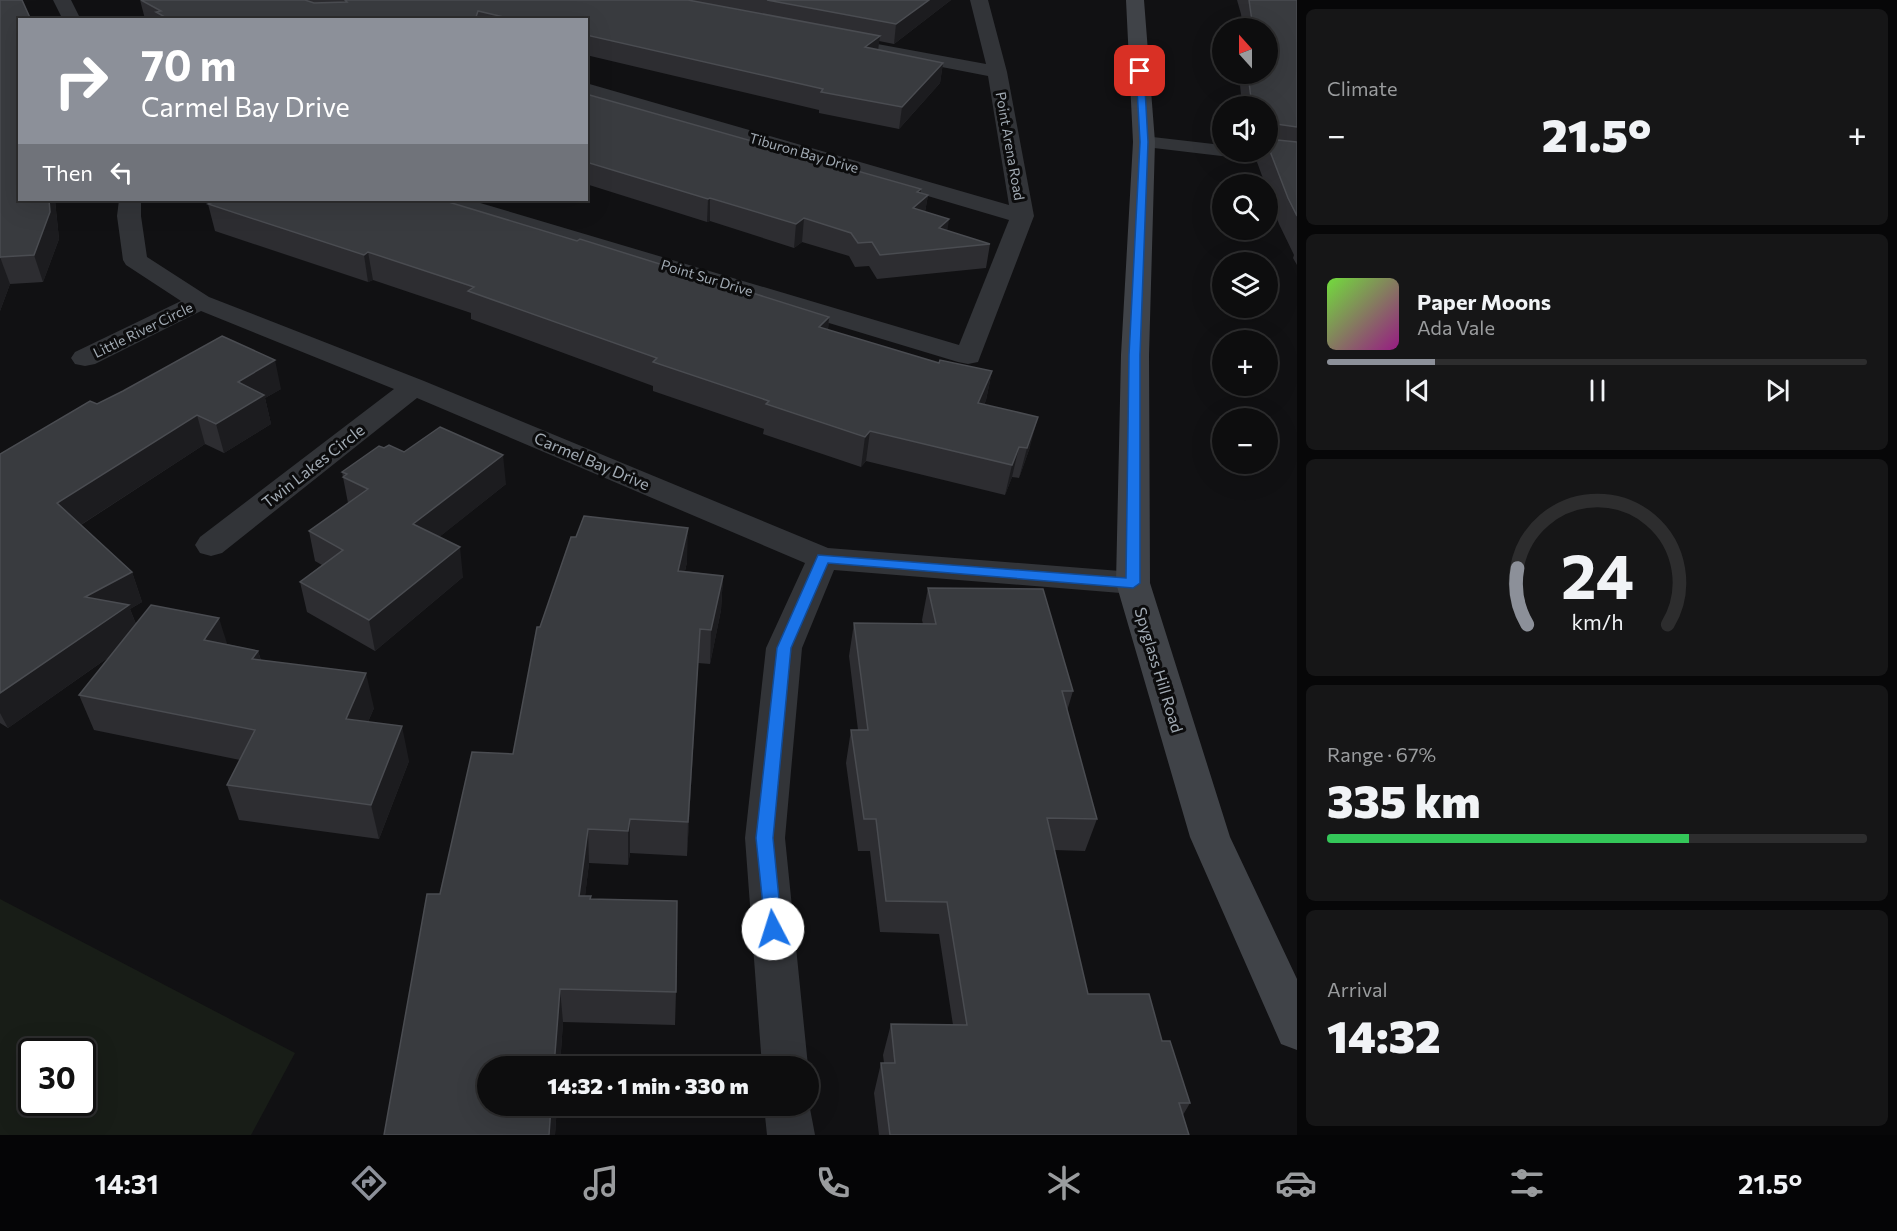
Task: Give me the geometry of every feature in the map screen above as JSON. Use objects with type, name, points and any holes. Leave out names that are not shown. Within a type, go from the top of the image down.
[{"type":"main road","name":"Spyglass Hill Road","points":[[1136,0],[1144,142],[1135,355],[1133,583],[1210,837],[1297,1029]]},
{"type":"street","points":[[62,0],[71,18]]},
{"type":"street","name":"Point Arena Road","points":[[968,356],[1022,216],[998,72],[979,0]]},
{"type":"street","points":[[813,36],[998,72]]},
{"type":"street","name":"Tiburon Bay Drive","points":[[588,90],[1022,216]]},
{"type":"street","points":[[1144,142],[1212,150]]},
{"type":"street","points":[[1278,157],[1297,159]]},
{"type":"street","name":"Carmel Bay Drive","points":[[130,201],[129,216],[135,260],[200,302],[414,387],[823,558],[1133,583]]},
{"type":"street","name":"Point Sur Drive","points":[[450,201],[968,356]]},
{"type":"street","name":"Little River Circle","points":[[85,358],[200,302]]},
{"type":"street","name":"Twin Lakes Circle","points":[[211,545],[414,387]]},
{"type":"street","points":[[784,1056],[765,838],[784,648],[823,558]]},
{"type":"street","points":[[789,1116],[791,1135]]},
{"type":"shaded area","points":[[0,899],[295,1053],[251,1135],[0,1135]]},
{"type":"building","points":[[0,0],[22,0],[30,18],[18,18],[18,201],[49,201],[50,212],[34,255],[0,257]]},
{"type":"building","points":[[141,0],[305,0],[314,3],[347,2],[345,0],[688,0],[880,36],[865,47],[943,63],[902,107],[821,92],[823,89],[588,35],[588,18],[508,18],[478,11],[476,18],[166,18],[156,12],[161,11]]},
{"type":"building","points":[[767,0],[929,0],[896,24]]},
{"type":"building","points":[[1249,0],[1297,0],[1297,127],[1278,124],[1278,96],[1251,96],[1249,84],[1278,84],[1278,18],[1252,18]]},
{"type":"building","points":[[588,95],[921,189],[917,192],[928,195],[913,208],[949,219],[939,228],[990,244],[880,255],[872,242],[858,243],[851,233],[804,218],[796,224],[588,163]]},
{"type":"building","points":[[1278,140],[1297,142],[1297,216],[1274,162],[1278,162]]},
{"type":"building","points":[[215,201],[445,201],[577,241],[580,239],[829,317],[819,327],[939,363],[940,360],[992,371],[978,403],[1038,417],[1027,448],[1019,447],[1012,465],[870,431],[865,437],[766,404],[769,401],[653,362],[657,358],[468,291],[474,287],[368,252],[364,255],[208,204]]},
{"type":"building","points":[[222,336],[275,360],[238,382],[264,395],[216,424],[197,415],[57,503],[132,572],[85,597],[129,605],[0,693],[0,454],[90,401],[97,404]]},
{"type":"building","points":[[440,427],[503,455],[413,524],[460,547],[369,620],[300,582],[343,550],[309,531],[368,489],[343,477],[347,474],[342,472],[379,446],[384,448],[389,445],[404,452]]},
{"type":"building","points":[[584,516],[688,528],[678,571],[723,576],[711,630],[700,629],[688,822],[630,819],[628,831],[588,829],[579,896],[591,896],[590,899],[677,901],[676,992],[560,989],[555,1056],[477,1056],[477,1116],[550,1116],[549,1135],[384,1135],[427,894],[440,894],[472,752],[513,754],[537,627],[540,627],[571,537],[576,537]]},
{"type":"building","points":[[928,588],[1043,589],[1073,691],[1062,691],[1097,819],[1047,818],[1088,994],[1149,994],[1162,1041],[1170,1041],[1190,1103],[1179,1103],[1189,1135],[890,1135],[881,1063],[895,1063],[891,1024],[967,1025],[947,902],[886,901],[876,819],[864,819],[851,730],[868,730],[854,623],[936,624]]},
{"type":"building","points":[[151,605],[219,618],[204,640],[258,651],[252,659],[366,673],[346,719],[402,726],[371,805],[227,785],[255,730],[79,695]]},
{"type":"route","points":[[773,929],[765,838],[784,648],[823,558],[1133,583],[1135,355],[1144,142],[1140,71]]}]
